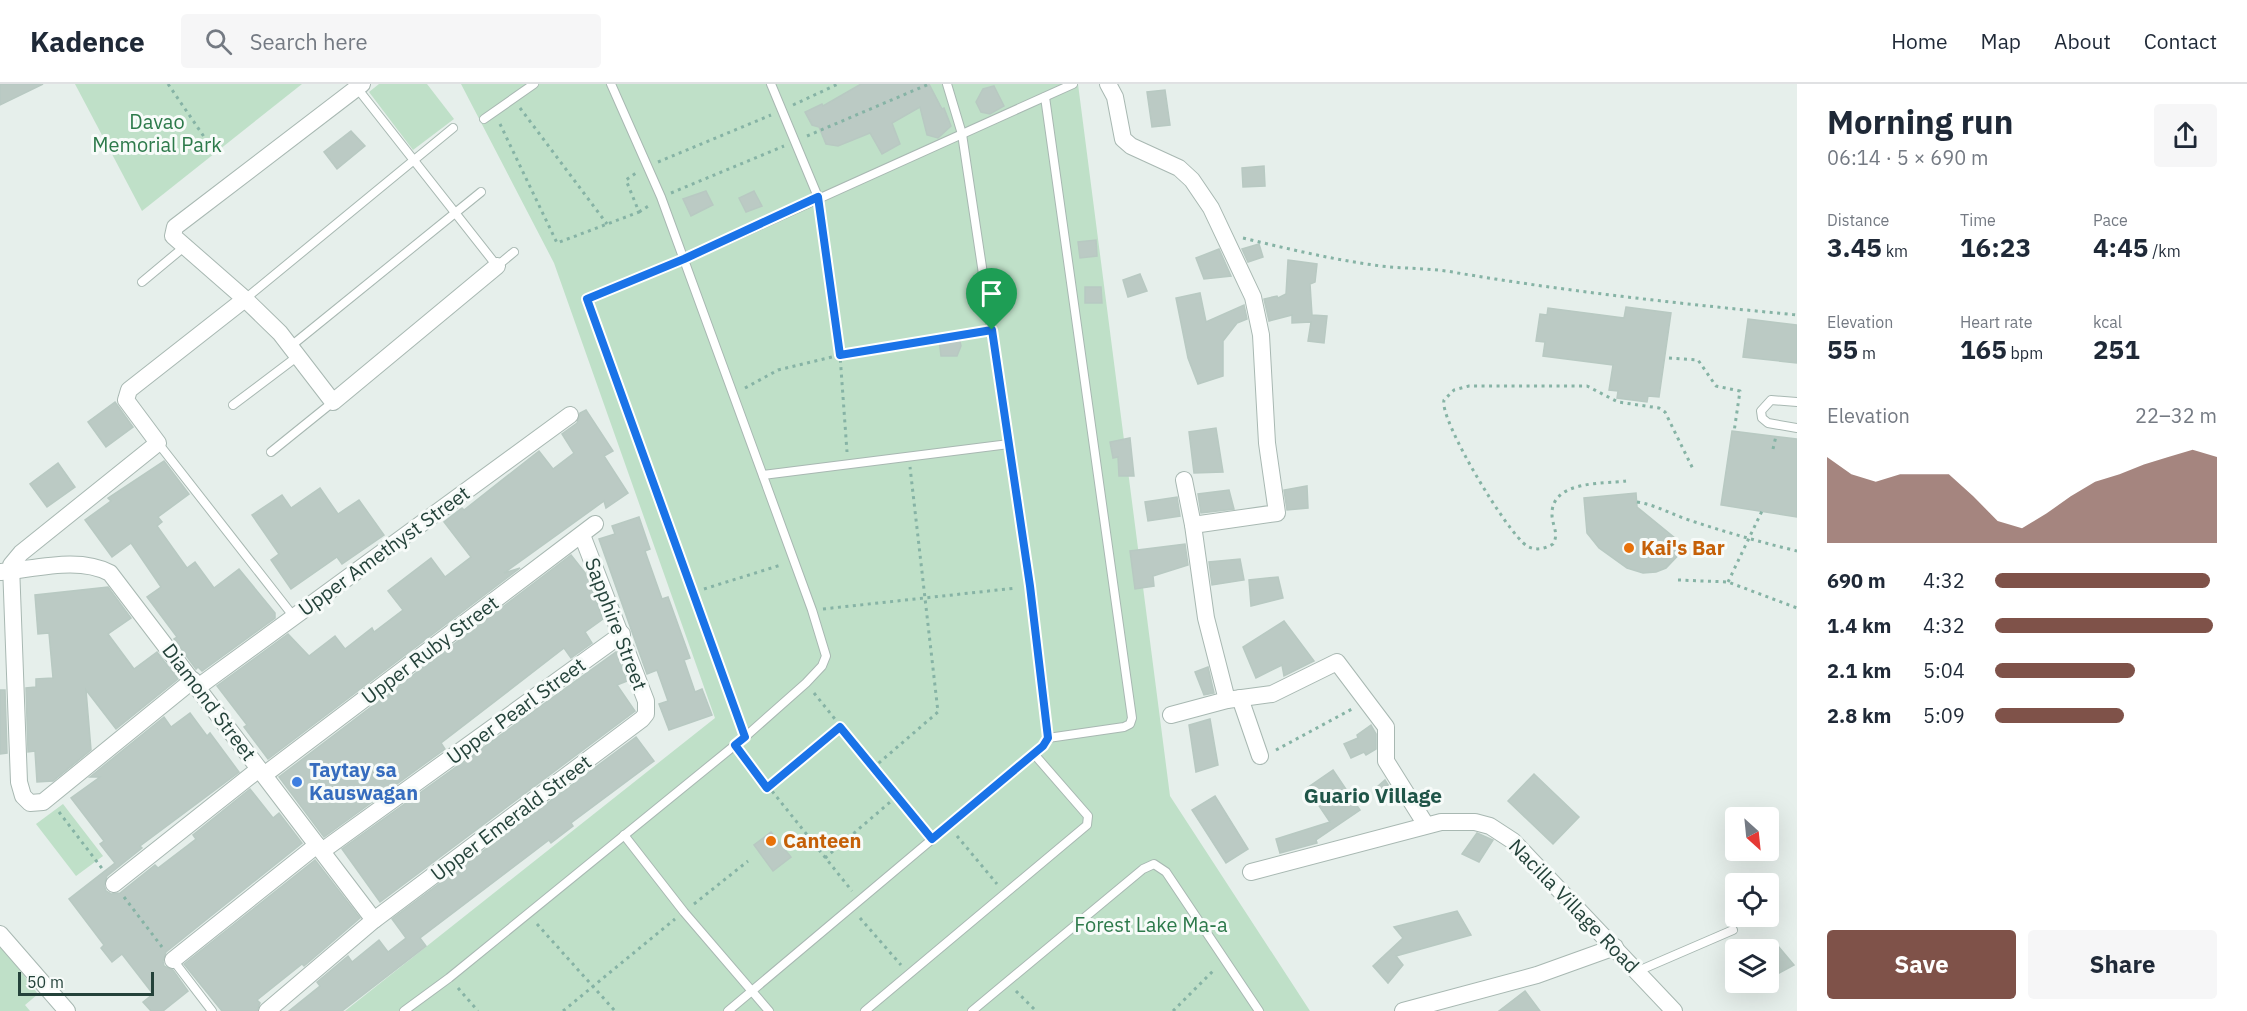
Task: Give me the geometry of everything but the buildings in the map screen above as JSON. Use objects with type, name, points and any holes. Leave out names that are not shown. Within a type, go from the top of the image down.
[{"type":"street","points":[[1108,84],[1115,97],[1123,139],[1131,146],[1179,168],[1192,180],[1224,233],[1247,282],[1258,315],[1267,443],[1277,513],[1192,525]]},
{"type":"street","points":[[360,86],[175,227],[173,236],[245,299],[294,351],[333,402],[497,266]]},
{"type":"street","points":[[48,798],[36,804],[30,803],[23,796],[19,783],[5,571],[21,553],[159,443],[126,400],[129,390],[245,299]]},
{"type":"street","name":"Upper Amethyst Street","points":[[48,798],[195,684],[294,617],[570,415]]},
{"type":"street","points":[[1184,480],[1206,618],[1234,699],[1260,756]]},
{"type":"street","name":"Upper Ruby Street","points":[[114,884],[595,524]]},
{"type":"street","name":"Sapphire Street","points":[[582,535],[646,701],[646,714]]},
{"type":"street","name":"Diamond Street","points":[[5,571],[88,565],[110,573],[374,920]]},
{"type":"street","name":"Upper Pearl Street","points":[[170,957],[622,634]]},
{"type":"street","points":[[1171,715],[1234,699],[1272,694],[1291,687],[1337,662],[1386,727],[1386,761],[1426,825]]},
{"type":"street","name":"Upper Emerald Street","points":[[267,1011],[374,920],[637,724],[646,714]]},
{"type":"street","name":"Nacilla Village Road","points":[[1251,872],[1426,825],[1459,821],[1475,822],[1502,832],[1615,947],[1674,1011]]},
{"type":"street","points":[[0,934],[68,1011]]},
{"type":"street","points":[[1403,1011],[1537,975],[1615,947]]},
{"type":"lane","points":[[484,119],[534,84]]},
{"type":"lane","points":[[404,1011],[450,978],[745,737],[822,666],[826,656],[812,610],[661,197],[611,84]]},
{"type":"lane","points":[[771,84],[818,197]]},
{"type":"lane","points":[[947,84],[962,134],[1030,586],[1048,738]]},
{"type":"lane","points":[[745,737],[587,299],[684,259],[1073,84]]},
{"type":"lane","points":[[360,86],[414,160],[497,266],[514,252]]},
{"type":"lane","points":[[728,1011],[1034,754],[1048,738],[1124,727],[1130,724],[1132,718],[1045,97]]},
{"type":"lane","points":[[245,299],[453,128]]},
{"type":"lane","points":[[233,405],[481,192]]},
{"type":"lane","points":[[142,282],[184,247]]},
{"type":"lane","points":[[1797,402],[1771,400],[1761,411],[1762,418],[1768,423],[1797,428]]},
{"type":"lane","points":[[271,452],[333,402]]},
{"type":"lane","points":[[159,443],[294,617]]},
{"type":"lane","points":[[763,475],[1009,444]]},
{"type":"lane","points":[[865,1011],[1087,825],[1089,820],[1034,754]]},
{"type":"lane","points":[[624,835],[684,912],[769,1011]]},
{"type":"lane","points":[[972,1011],[1143,869],[1154,864],[1166,872],[1259,1011]]},
{"type":"lane","points":[[1638,971],[1733,930]]},
{"type":"lane","points":[[170,957],[212,1011]]},
{"type":"path","points":[[168,84],[209,144]]},
{"type":"path","points":[[513,98],[607,224]]},
{"type":"path","points":[[818,197],[840,355],[848,464]]},
{"type":"path","points":[[1224,233],[1342,260],[1458,273],[1495,281],[1625,298],[1797,315]]},
{"type":"path","points":[[732,394],[778,370],[840,355],[992,330]]},
{"type":"path","points":[[1669,358],[1698,360],[1716,386],[1740,391],[1734,432]]},
{"type":"path","points":[[1626,482],[1583,485],[1562,494],[1554,507],[1552,516],[1556,538],[1553,544],[1537,549],[1528,547],[1506,524],[1476,476],[1445,414],[1444,400],[1454,390],[1469,387],[1593,388],[1612,400],[1659,408],[1665,412],[1694,471]]},
{"type":"path","points":[[873,768],[938,712],[909,457]]},
{"type":"path","points":[[1637,502],[1658,506],[1674,515],[1747,539],[1797,551]]},
{"type":"path","points":[[1728,582],[1762,511]]},
{"type":"path","points":[[692,593],[794,561]]},
{"type":"path","points":[[1678,580],[1728,582],[1797,608]]},
{"type":"path","points":[[812,610],[925,600],[1030,586]]},
{"type":"path","points":[[806,682],[932,839]]},
{"type":"path","points":[[1260,756],[1314,731],[1366,700]]},
{"type":"path","points":[[767,788],[840,727]]},
{"type":"path","points":[[735,745],[767,788],[860,900]]},
{"type":"path","points":[[825,858],[896,797]]},
{"type":"path","points":[[48,798],[114,884]]},
{"type":"path","points":[[948,826],[1004,893]]},
{"type":"path","points":[[563,1011],[748,861]]},
{"type":"path","points":[[126,900],[170,957]]},
{"type":"path","points":[[851,908],[910,975]]},
{"type":"path","points":[[528,914],[615,1011]]},
{"type":"path","points":[[1173,1011],[1224,960]]},
{"type":"path","points":[[450,978],[478,1011]]},
{"type":"path","points":[[1007,982],[1036,1011]]},
{"type":"green space","name":"Davao Memorial Park","points":[[75,84],[302,84],[142,211]]},
{"type":"green space","points":[[379,84],[427,84],[454,119],[413,150],[369,92]]},
{"type":"green space","name":"Forest Lake Ma-a","points":[[461,84],[1078,84],[1170,796],[1310,1011],[345,1011],[715,718],[554,263]]},
{"type":"green space","points":[[63,804],[103,856],[76,876],[36,824]]},
{"type":"green space","points":[[0,944],[38,994],[25,1005],[30,1011],[0,1011]]},
{"type":"place","name":"Kai's Bar","points":[[1629,548]]},
{"type":"place","name":"Taytay sa Kauswagan","points":[[297,782]]},
{"type":"place","name":"Canteen","points":[[771,841]]},
{"type":"district","name":"Guario Village","points":[[1373,796]]},
{"type":"route","points":[[818,197],[840,355],[992,330],[1030,586],[1048,738],[1043,746],[932,839],[840,727],[767,788],[735,745],[745,737],[587,299],[684,259],[818,197]]}]
